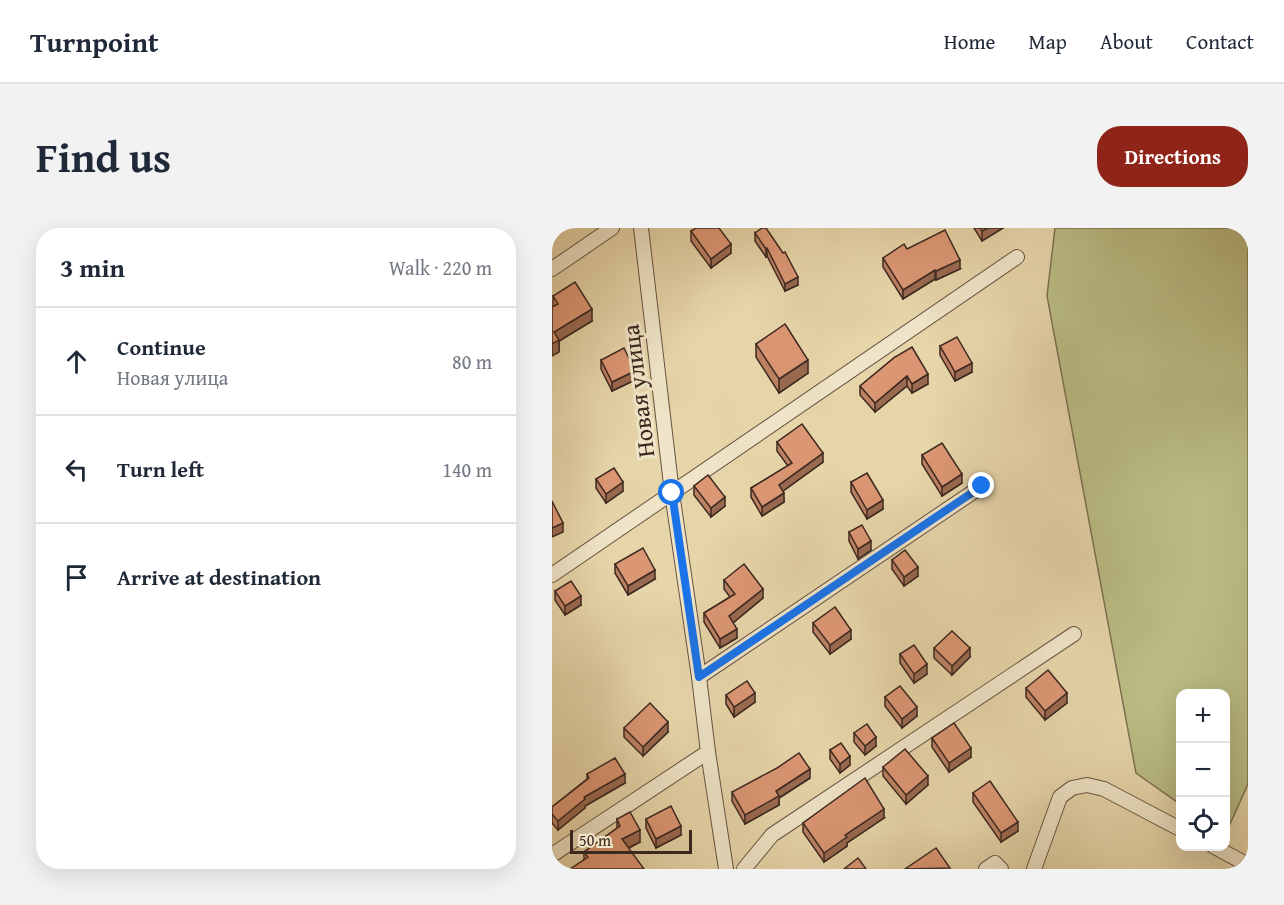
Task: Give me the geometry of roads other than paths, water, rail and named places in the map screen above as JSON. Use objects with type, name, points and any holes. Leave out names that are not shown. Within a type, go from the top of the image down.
[{"type":"street","points":[[552,269],[612,228]]},
{"type":"street","name":"Новая улица","points":[[641,228],[672,493],[726,869]]},
{"type":"street","points":[[552,575],[1017,257]]},
{"type":"street","points":[[699,677],[982,486]]},
{"type":"street","points":[[744,869],[772,835],[1074,634]]},
{"type":"street","points":[[552,855],[708,752]]},
{"type":"street","points":[[1034,869],[1060,797],[1072,788],[1087,785],[1104,789],[1176,827]]},
{"type":"street","points":[[1222,851],[1248,865]]},
{"type":"street","points":[[986,869],[995,863],[1001,869]]}]
